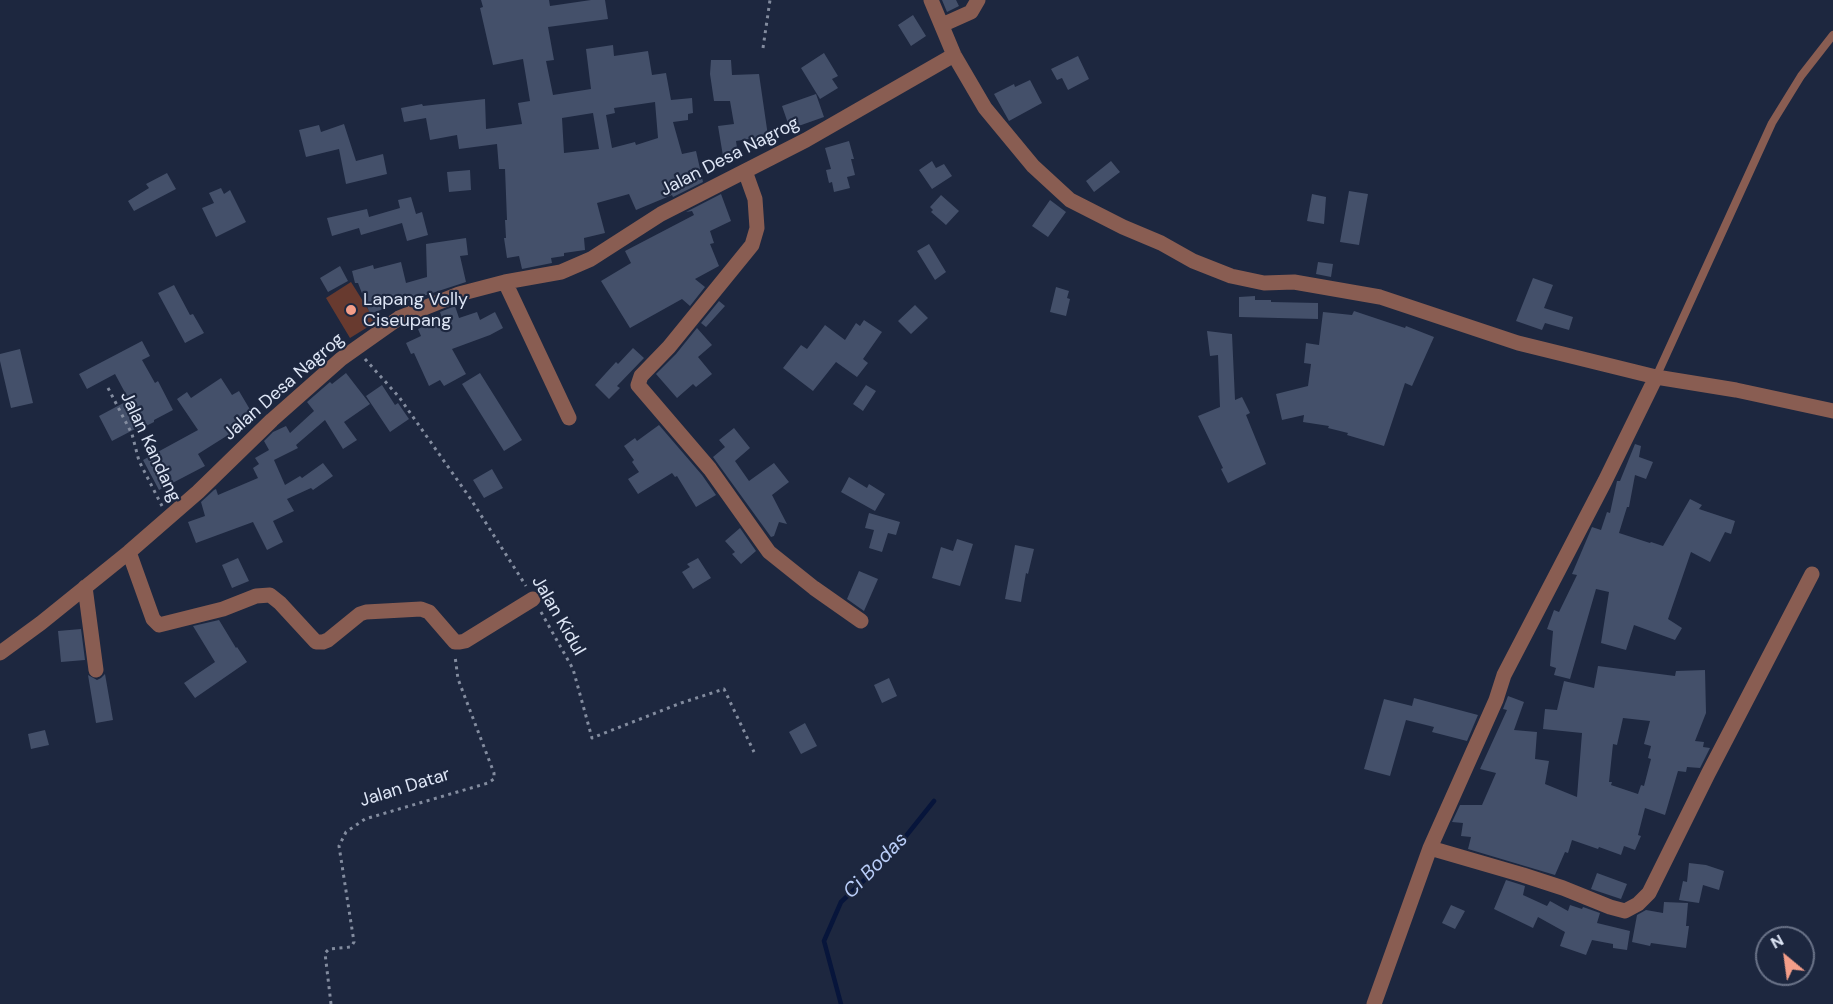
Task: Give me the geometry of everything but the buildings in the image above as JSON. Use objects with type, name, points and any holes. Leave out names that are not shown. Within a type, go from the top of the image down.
[{"type":"street","points":[[931,0],[954,55],[985,108],[1033,166],[1070,200],[1161,243],[1193,261],[1231,276],[1264,283],[1294,282],[1380,297],[1518,343],[1656,377],[1736,390],[1833,411]]},
{"type":"street","points":[[942,25],[971,12],[978,0]]},
{"type":"street","name":"Jalan Desa Nagrog","points":[[0,653],[129,552],[198,492],[281,412],[341,359],[399,318],[459,294],[505,282],[561,272],[591,259],[661,214],[807,140],[954,55]]},
{"type":"street","points":[[745,171],[755,199],[757,228],[752,245],[669,347],[640,376],[638,385],[710,469],[769,552],[814,588],[861,621]]},
{"type":"street","points":[[505,282],[569,418]]},
{"type":"street","points":[[1374,1004],[1430,848],[1496,700],[1504,675],[1605,481],[1656,377]]},
{"type":"street","points":[[129,552],[153,619],[159,625],[223,609],[256,596],[270,595],[316,642],[328,640],[360,614],[366,612],[421,609],[429,612],[456,642],[465,641],[533,599]]},
{"type":"street","points":[[1430,848],[1563,888],[1610,907],[1625,911],[1638,904],[1649,893],[1812,574]]},
{"type":"street","points":[[85,587],[96,670]]},
{"type":"lane","points":[[1656,377],[1772,123],[1801,76],[1833,35]]},
{"type":"path","points":[[762,48],[770,0]]},
{"type":"path","name":"Jalan Kidul","points":[[355,349],[399,397],[470,498],[533,599],[573,669],[592,738],[681,703],[724,689],[754,752]]},
{"type":"path","name":"Jalan Kandang","points":[[108,388],[132,434],[139,461],[168,518]]},
{"type":"path","name":"Jalan Datar","points":[[331,1004],[325,953],[329,949],[351,947],[354,942],[339,846],[346,832],[365,819],[488,783],[494,779],[494,772],[458,679],[454,649],[456,642]]},
{"type":"shaded area","name":"Lapang Volly Ciseupang","points":[[351,282],[376,322],[350,338],[326,298]]},
{"type":"waterway","name":"Ci Bodas","points":[[841,1004],[824,941],[841,902],[890,856],[934,801]]},
{"type":"place","name":"Lapang Volly Ciseupang","points":[[351,310]]}]
